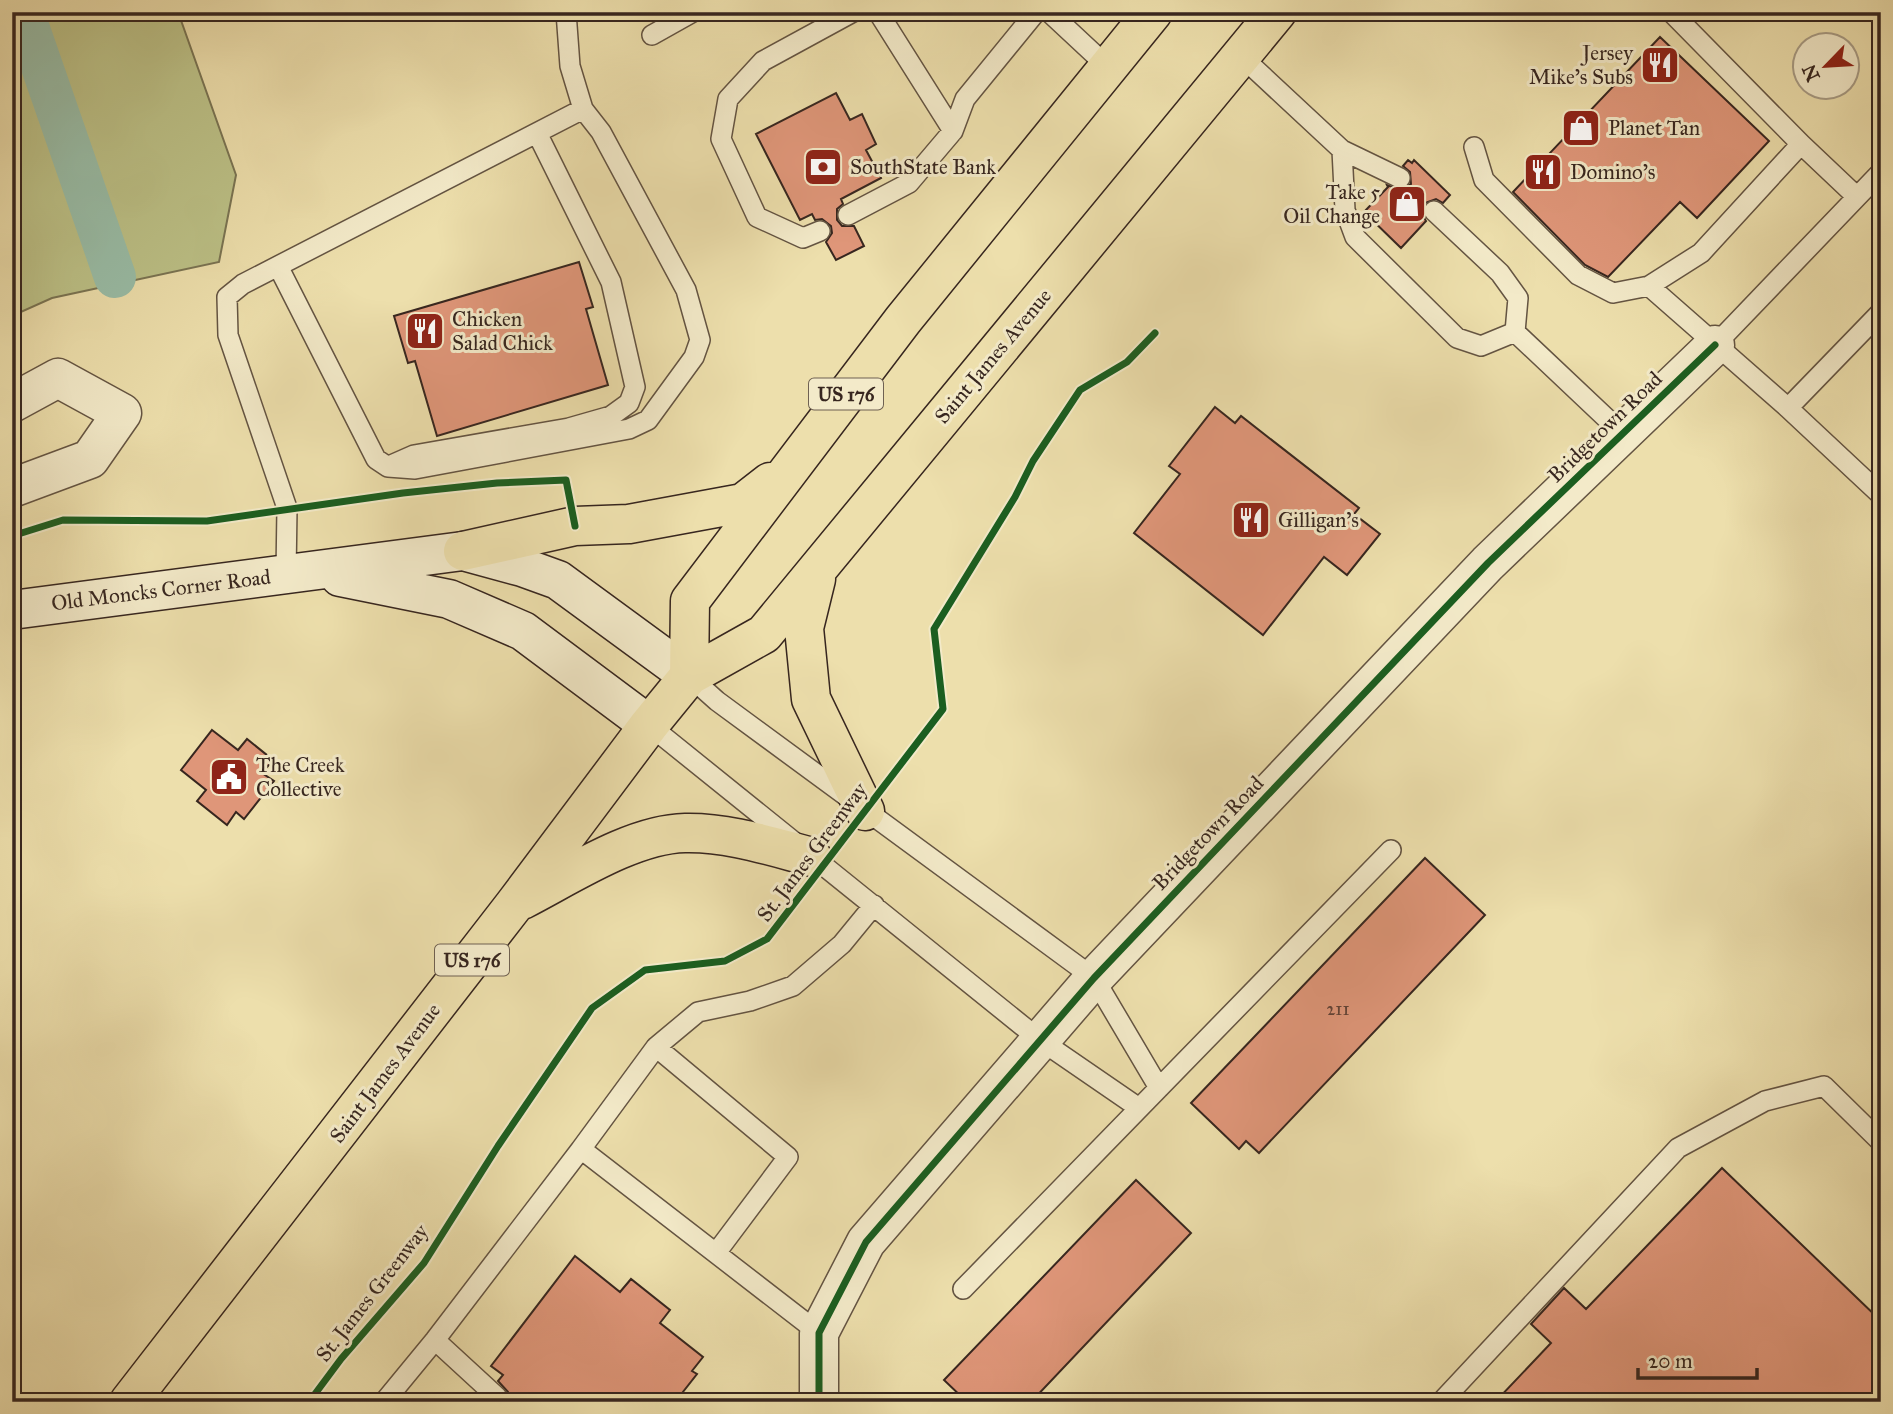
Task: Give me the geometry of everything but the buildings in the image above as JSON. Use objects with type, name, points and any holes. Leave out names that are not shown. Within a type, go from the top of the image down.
[{"type":"main road","name":"US 176","points":[[689,676],[690,601],[903,320],[1153,12]]},
{"type":"main road","name":"Saint James Avenue","points":[[129,1402],[689,676],[764,634],[1277,12]]},
{"type":"main road","points":[[463,551],[575,526],[629,524],[743,503],[789,468]]},
{"type":"main road","points":[[819,568],[804,628],[811,699],[865,811]]},
{"type":"main road","points":[[514,905],[636,842],[683,832],[733,836],[812,857]]},
{"type":"street","name":"Bridgetown Road","points":[[819,1402],[819,1333],[866,1242],[1094,978],[1488,564],[1715,345]]},
{"type":"street","points":[[12,402],[58,378],[122,414],[90,459],[12,488]]},
{"type":"street","name":"Old Moncks Corner Road","points":[[12,610],[463,551]]},
{"type":"street","points":[[463,551],[558,580],[689,676]]},
{"type":"street","points":[[298,572],[449,599],[523,631],[649,725]]},
{"type":"lane","points":[[382,463],[415,469],[629,429],[648,420],[694,357],[700,340],[686,290],[601,132],[583,109],[570,66],[566,12]]},
{"type":"lane","points":[[652,35],[693,12]]},
{"type":"lane","points":[[820,231],[803,238],[757,217],[721,139],[728,99],[763,61],[853,12]]},
{"type":"lane","points":[[878,12],[953,131]]},
{"type":"lane","points":[[848,215],[909,183],[953,131],[965,99],[1036,12]]},
{"type":"lane","points":[[1048,12],[1108,66]]},
{"type":"lane","points":[[1671,12],[1857,197]]},
{"type":"lane","points":[[1241,56],[1342,150],[1401,178]]},
{"type":"lane","points":[[298,572],[287,508],[228,335],[228,298],[243,284],[583,109]]},
{"type":"lane","points":[[382,463],[569,428],[611,416],[629,403],[635,387],[611,282],[537,133]]},
{"type":"lane","points":[[1474,147],[1484,180],[1578,275],[1613,293],[1649,286],[1701,253],[1801,144]]},
{"type":"lane","points":[[1342,150],[1345,211],[1355,237],[1457,338],[1481,346],[1515,332]]},
{"type":"lane","points":[[1715,345],[1881,172]]},
{"type":"lane","points":[[1434,211],[1500,274],[1518,298],[1515,332]]},
{"type":"lane","points":[[278,266],[382,463]]},
{"type":"lane","points":[[1649,286],[1788,408],[1881,495]]},
{"type":"lane","points":[[1788,408],[1881,312]]},
{"type":"lane","points":[[1515,332],[1622,433]]},
{"type":"lane","points":[[689,676],[717,701],[1094,978],[1159,1088]]},
{"type":"lane","points":[[649,725],[1040,1040],[1139,1108]]},
{"type":"lane","points":[[963,1289],[1391,850]]},
{"type":"lane","points":[[384,1402],[435,1340],[656,1047],[698,1012],[750,1001],[793,986],[842,944],[874,905]]},
{"type":"lane","points":[[656,1047],[788,1157],[716,1253]]},
{"type":"lane","points":[[1441,1402],[1678,1148],[1765,1101],[1824,1086],[1881,1142]]},
{"type":"lane","points":[[581,1149],[819,1333]]},
{"type":"lane","points":[[435,1340],[498,1400]]},
{"type":"green space","points":[[12,12],[178,12],[236,175],[219,262],[52,298],[12,316]]},
{"type":"waterway","points":[[23,12],[115,277]]},
{"type":"cycle path","name":"St. James Greenway","points":[[309,1402],[341,1359],[424,1263],[498,1146],[592,1008],[645,970],[725,961],[767,939],[943,709],[934,629],[1015,497],[1033,461],[1080,390],[1127,362],[1155,333]]},
{"type":"cycle path","points":[[819,1402],[819,1333],[866,1242],[1094,978],[1488,563],[1715,345]]},
{"type":"cycle path","points":[[12,536],[63,520],[207,521],[403,493],[497,483],[566,480],[575,526]]},
{"type":"place","name":"Jersey Mike's Subs","points":[[1660,65]]},
{"type":"place","name":"Planet Tan","points":[[1581,128]]},
{"type":"place","name":"SouthState Bank","points":[[823,167]]},
{"type":"place","name":"Domino's","points":[[1543,172]]},
{"type":"place","name":"Take 5 Oil Change","points":[[1407,204]]},
{"type":"place","name":"Chicken Salad Chick","points":[[425,331]]},
{"type":"place","name":"Gilligan's","points":[[1251,520]]},
{"type":"place","name":"The Creek Collective","points":[[229,777]]}]
